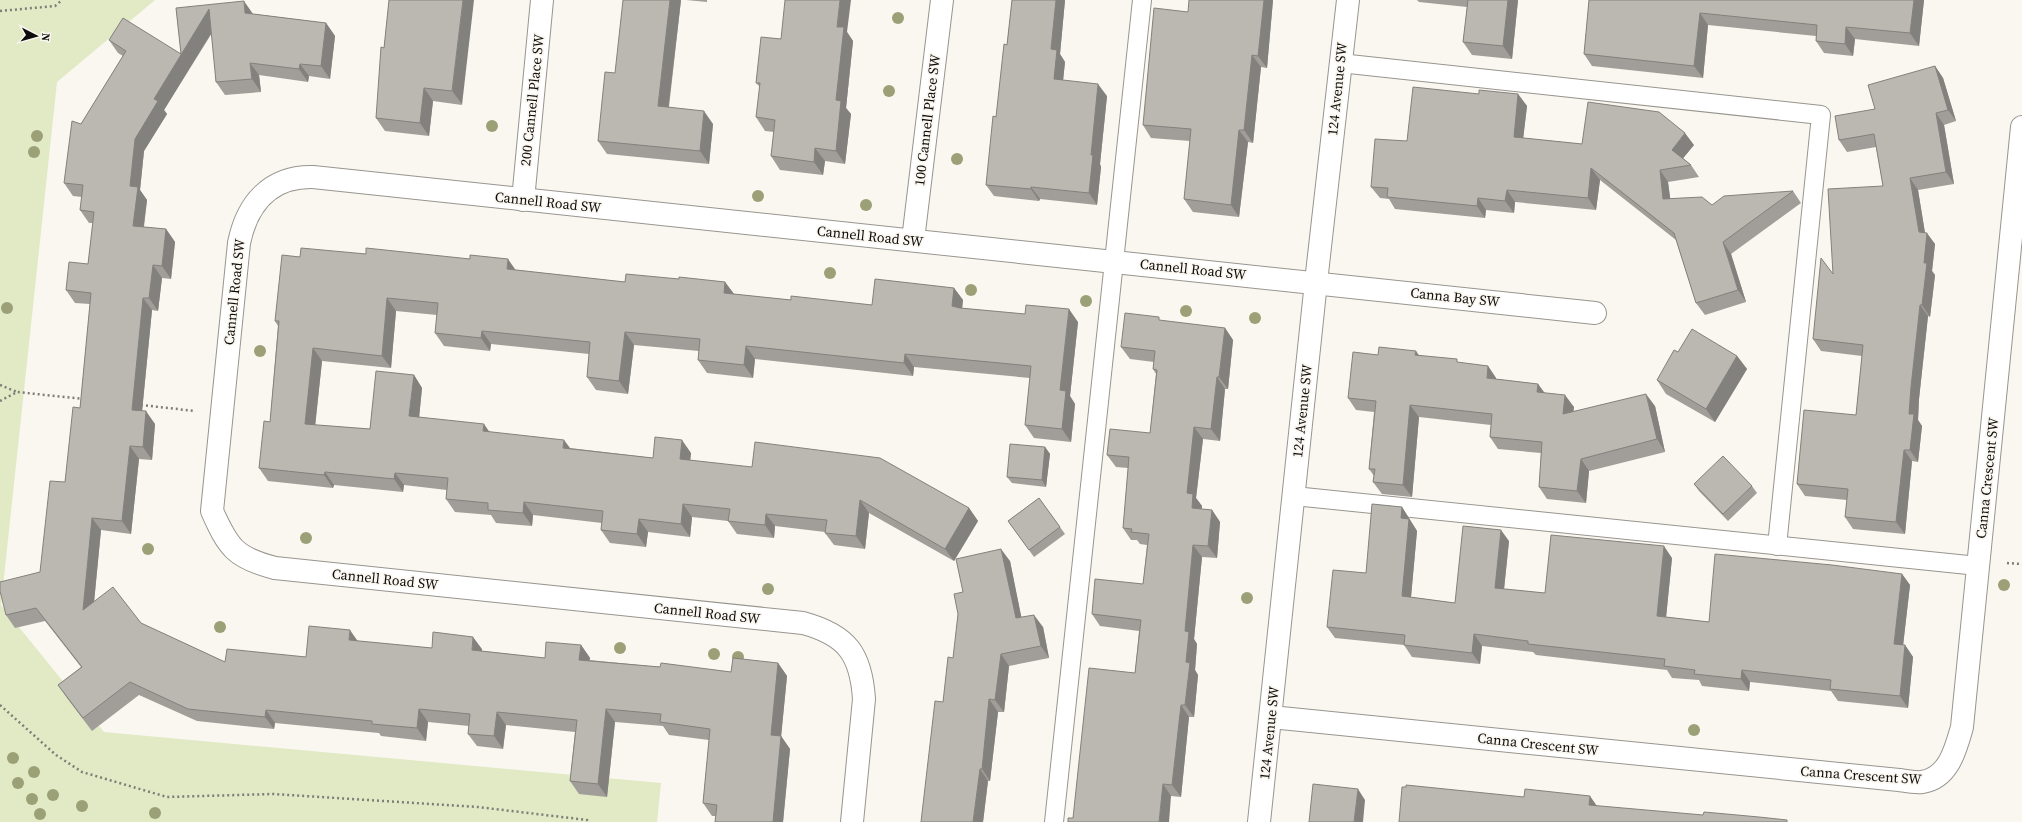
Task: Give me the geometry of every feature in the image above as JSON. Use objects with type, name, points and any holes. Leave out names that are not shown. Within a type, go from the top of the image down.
[{"type":"street","name":"200 Cannell Place SW","points":[[523,200],[542,0]]},
{"type":"street","name":"100 Cannell Place SW","points":[[913,240],[942,0]]},
{"type":"street","name":"124 Avenue SW","points":[[1259,822],[1316,282],[1348,0]]},
{"type":"street","name":"Canna Crescent SW","points":[[1271,717],[1922,782],[1935,776],[1948,766],[1956,749],[1962,727],[2022,127]]},
{"type":"street","name":"Cannell Road SW","points":[[852,822],[864,699],[863,681],[857,662],[842,640],[824,629],[803,623],[283,569],[252,562],[235,550],[226,540],[212,511],[239,243],[242,225],[252,207],[265,192],[297,177],[313,177],[1316,282]]},
{"type":"street","name":"Canna Bay SW","points":[[1316,282],[1595,313]]},
{"type":"lane","points":[[1054,822],[1142,0]]},
{"type":"lane","points":[[1340,64],[1821,115],[1777,546]]},
{"type":"lane","points":[[1294,496],[1978,566]]},
{"type":"path","points":[[0,11],[55,6],[62,0]]},
{"type":"path","points":[[0,385],[17,392],[88,400]]},
{"type":"path","points":[[0,400],[17,392]]},
{"type":"path","points":[[135,404],[222,413]]},
{"type":"path","points":[[0,705],[56,755],[82,772],[167,797],[273,794],[478,807],[587,820],[589,822]]},
{"type":"green space","points":[[0,0],[155,0],[57,82],[1,605],[104,732],[661,783],[657,822],[0,822]]},
{"type":"building","points":[[389,0],[463,0],[452,91],[424,88],[420,123],[376,118],[381,47],[384,48]]},
{"type":"building","points":[[623,0],[670,0],[658,106],[704,111],[700,151],[598,141],[605,72],[615,73]]},
{"type":"building","points":[[785,0],[840,0],[837,27],[844,27],[836,100],[841,101],[836,151],[815,148],[814,162],[771,156],[775,120],[756,117],[760,83],[756,83],[761,37],[781,39]]},
{"type":"building","points":[[1012,0],[1056,0],[1051,49],[1057,50],[1054,79],[1098,84],[1089,193],[1031,187],[1031,189],[986,185],[993,116],[996,117],[1004,44],[1007,45]]},
{"type":"building","points":[[1189,0],[1264,0],[1258,56],[1252,55],[1244,130],[1239,130],[1231,205],[1184,199],[1191,129],[1143,125],[1154,8],[1188,12]]},
{"type":"building","points":[[1468,0],[1508,0],[1503,46],[1463,42]]},
{"type":"building","points":[[1589,0],[1914,0],[1910,33],[1846,27],[1845,44],[1816,41],[1817,25],[1700,13],[1694,66],[1584,54]]},
{"type":"building","points":[[244,1],[245,13],[326,23],[321,66],[300,64],[299,69],[250,63],[252,79],[216,82],[209,9],[154,99],[158,101],[135,139],[130,186],[138,187],[133,226],[166,229],[162,266],[153,265],[149,298],[143,298],[132,410],[146,411],[143,447],[130,446],[122,521],[92,518],[83,610],[113,587],[141,623],[225,662],[227,649],[306,657],[309,626],[350,630],[349,640],[432,648],[433,632],[473,637],[472,650],[545,658],[546,642],[581,645],[579,660],[660,667],[661,663],[731,672],[733,658],[778,663],[771,735],[781,736],[773,822],[715,822],[717,805],[703,803],[710,729],[660,722],[661,714],[606,709],[598,784],[570,781],[577,720],[497,712],[494,736],[468,734],[470,714],[419,709],[417,728],[372,724],[372,721],[266,710],[265,717],[188,709],[130,682],[83,718],[58,685],[82,667],[36,608],[6,615],[0,591],[0,582],[40,572],[50,481],[65,482],[73,407],[80,408],[91,293],[66,290],[69,262],[88,264],[94,212],[80,210],[83,185],[64,183],[72,121],[81,124],[126,51],[109,40],[123,18],[181,54],[176,8]]},
{"type":"building","points":[[1935,66],[1948,110],[1936,113],[1946,172],[1910,178],[1919,232],[1927,233],[1924,263],[1927,263],[1922,305],[1920,305],[1911,387],[1909,414],[1914,414],[1910,450],[1904,450],[1896,522],[1845,517],[1848,489],[1797,484],[1804,410],[1856,415],[1863,345],[1813,339],[1821,258],[1833,274],[1828,189],[1883,186],[1874,134],[1839,140],[1835,116],[1875,109],[1868,85]]},
{"type":"building","points":[[1413,87],[1479,94],[1479,90],[1518,94],[1514,137],[1582,144],[1588,102],[1659,112],[1685,133],[1672,150],[1691,165],[1660,170],[1663,199],[1702,197],[1712,205],[1724,196],[1793,191],[1723,242],[1738,290],[1696,303],[1674,233],[1591,168],[1588,198],[1507,190],[1505,201],[1478,198],[1477,206],[1387,197],[1388,188],[1371,187],[1375,139],[1407,141]]},
{"type":"building","points":[[301,248],[366,254],[366,248],[470,259],[470,255],[508,259],[507,269],[625,282],[626,274],[679,279],[679,277],[725,282],[724,293],[791,300],[791,296],[872,305],[875,279],[954,288],[952,306],[960,308],[1025,314],[1026,305],[1069,309],[1060,390],[1066,391],[1062,429],[1025,425],[1031,366],[905,354],[904,363],[746,346],[744,365],[698,360],[700,339],[625,332],[619,381],[587,377],[590,342],[482,331],[481,338],[435,333],[438,303],[387,298],[382,356],[313,348],[305,424],[370,429],[376,371],[414,375],[409,416],[484,424],[483,431],[564,440],[563,448],[653,458],[655,437],[682,440],[680,459],[752,467],[755,442],[880,458],[969,508],[945,549],[860,500],[856,536],[825,533],[827,520],[766,514],[765,525],[728,521],[730,509],[683,504],[681,524],[639,519],[637,534],[601,530],[603,511],[524,502],[523,513],[488,510],[488,503],[446,499],[448,478],[395,473],[394,479],[325,472],[324,475],[259,468],[264,421],[270,422],[279,321],[275,321],[282,255],[300,257]]},
{"type":"building","points":[[1125,313],[1159,317],[1159,320],[1225,328],[1211,429],[1194,427],[1187,493],[1193,494],[1192,508],[1212,510],[1208,546],[1193,545],[1185,631],[1189,632],[1186,662],[1190,663],[1185,705],[1181,705],[1172,785],[1163,784],[1159,822],[1068,822],[1068,818],[1073,818],[1089,668],[1135,673],[1141,620],[1092,614],[1095,579],[1143,584],[1149,534],[1131,532],[1132,529],[1123,528],[1129,457],[1107,455],[1110,429],[1150,433],[1157,370],[1153,369],[1155,351],[1121,347]]},
{"type":"building","points":[[1692,329],[1737,356],[1706,409],[1657,380],[1674,350],[1678,352]]},
{"type":"building","points":[[1379,347],[1416,351],[1415,355],[1457,359],[1457,362],[1488,366],[1487,378],[1538,384],[1537,392],[1565,395],[1563,414],[1646,394],[1657,439],[1581,459],[1577,491],[1539,487],[1542,442],[1490,437],[1492,414],[1410,405],[1403,485],[1373,482],[1375,469],[1369,469],[1376,401],[1348,398],[1353,352],[1378,355]]},
{"type":"building","points":[[1010,444],[1045,447],[1042,480],[1007,477]]},
{"type":"building","points":[[1723,456],[1752,486],[1723,514],[1694,484]]},
{"type":"building","points":[[1039,498],[1060,527],[1029,550],[1008,521]]},
{"type":"building","points":[[1372,504],[1402,507],[1401,518],[1409,519],[1402,596],[1455,603],[1463,526],[1501,530],[1495,588],[1545,593],[1551,535],[1664,546],[1657,616],[1709,622],[1715,554],[1832,565],[1902,574],[1894,644],[1905,645],[1900,696],[1830,689],[1831,680],[1742,670],[1741,679],[1694,674],[1695,670],[1664,666],[1665,659],[1528,644],[1528,641],[1474,634],[1472,653],[1404,645],[1405,635],[1327,627],[1333,570],[1366,573]]},
{"type":"building","points":[[1001,549],[1016,618],[1034,615],[1041,646],[1001,654],[995,700],[989,699],[982,769],[980,769],[973,822],[921,822],[935,701],[943,702],[948,657],[953,658],[958,614],[954,594],[963,592],[956,559]]},
{"type":"building","points":[[1313,784],[1358,789],[1354,822],[1309,822]]},
{"type":"building","points":[[1406,785],[1524,797],[1525,789],[1590,796],[1589,805],[1703,815],[1704,812],[1787,820],[1787,822],[1399,822],[1402,787],[1406,787]]}]
